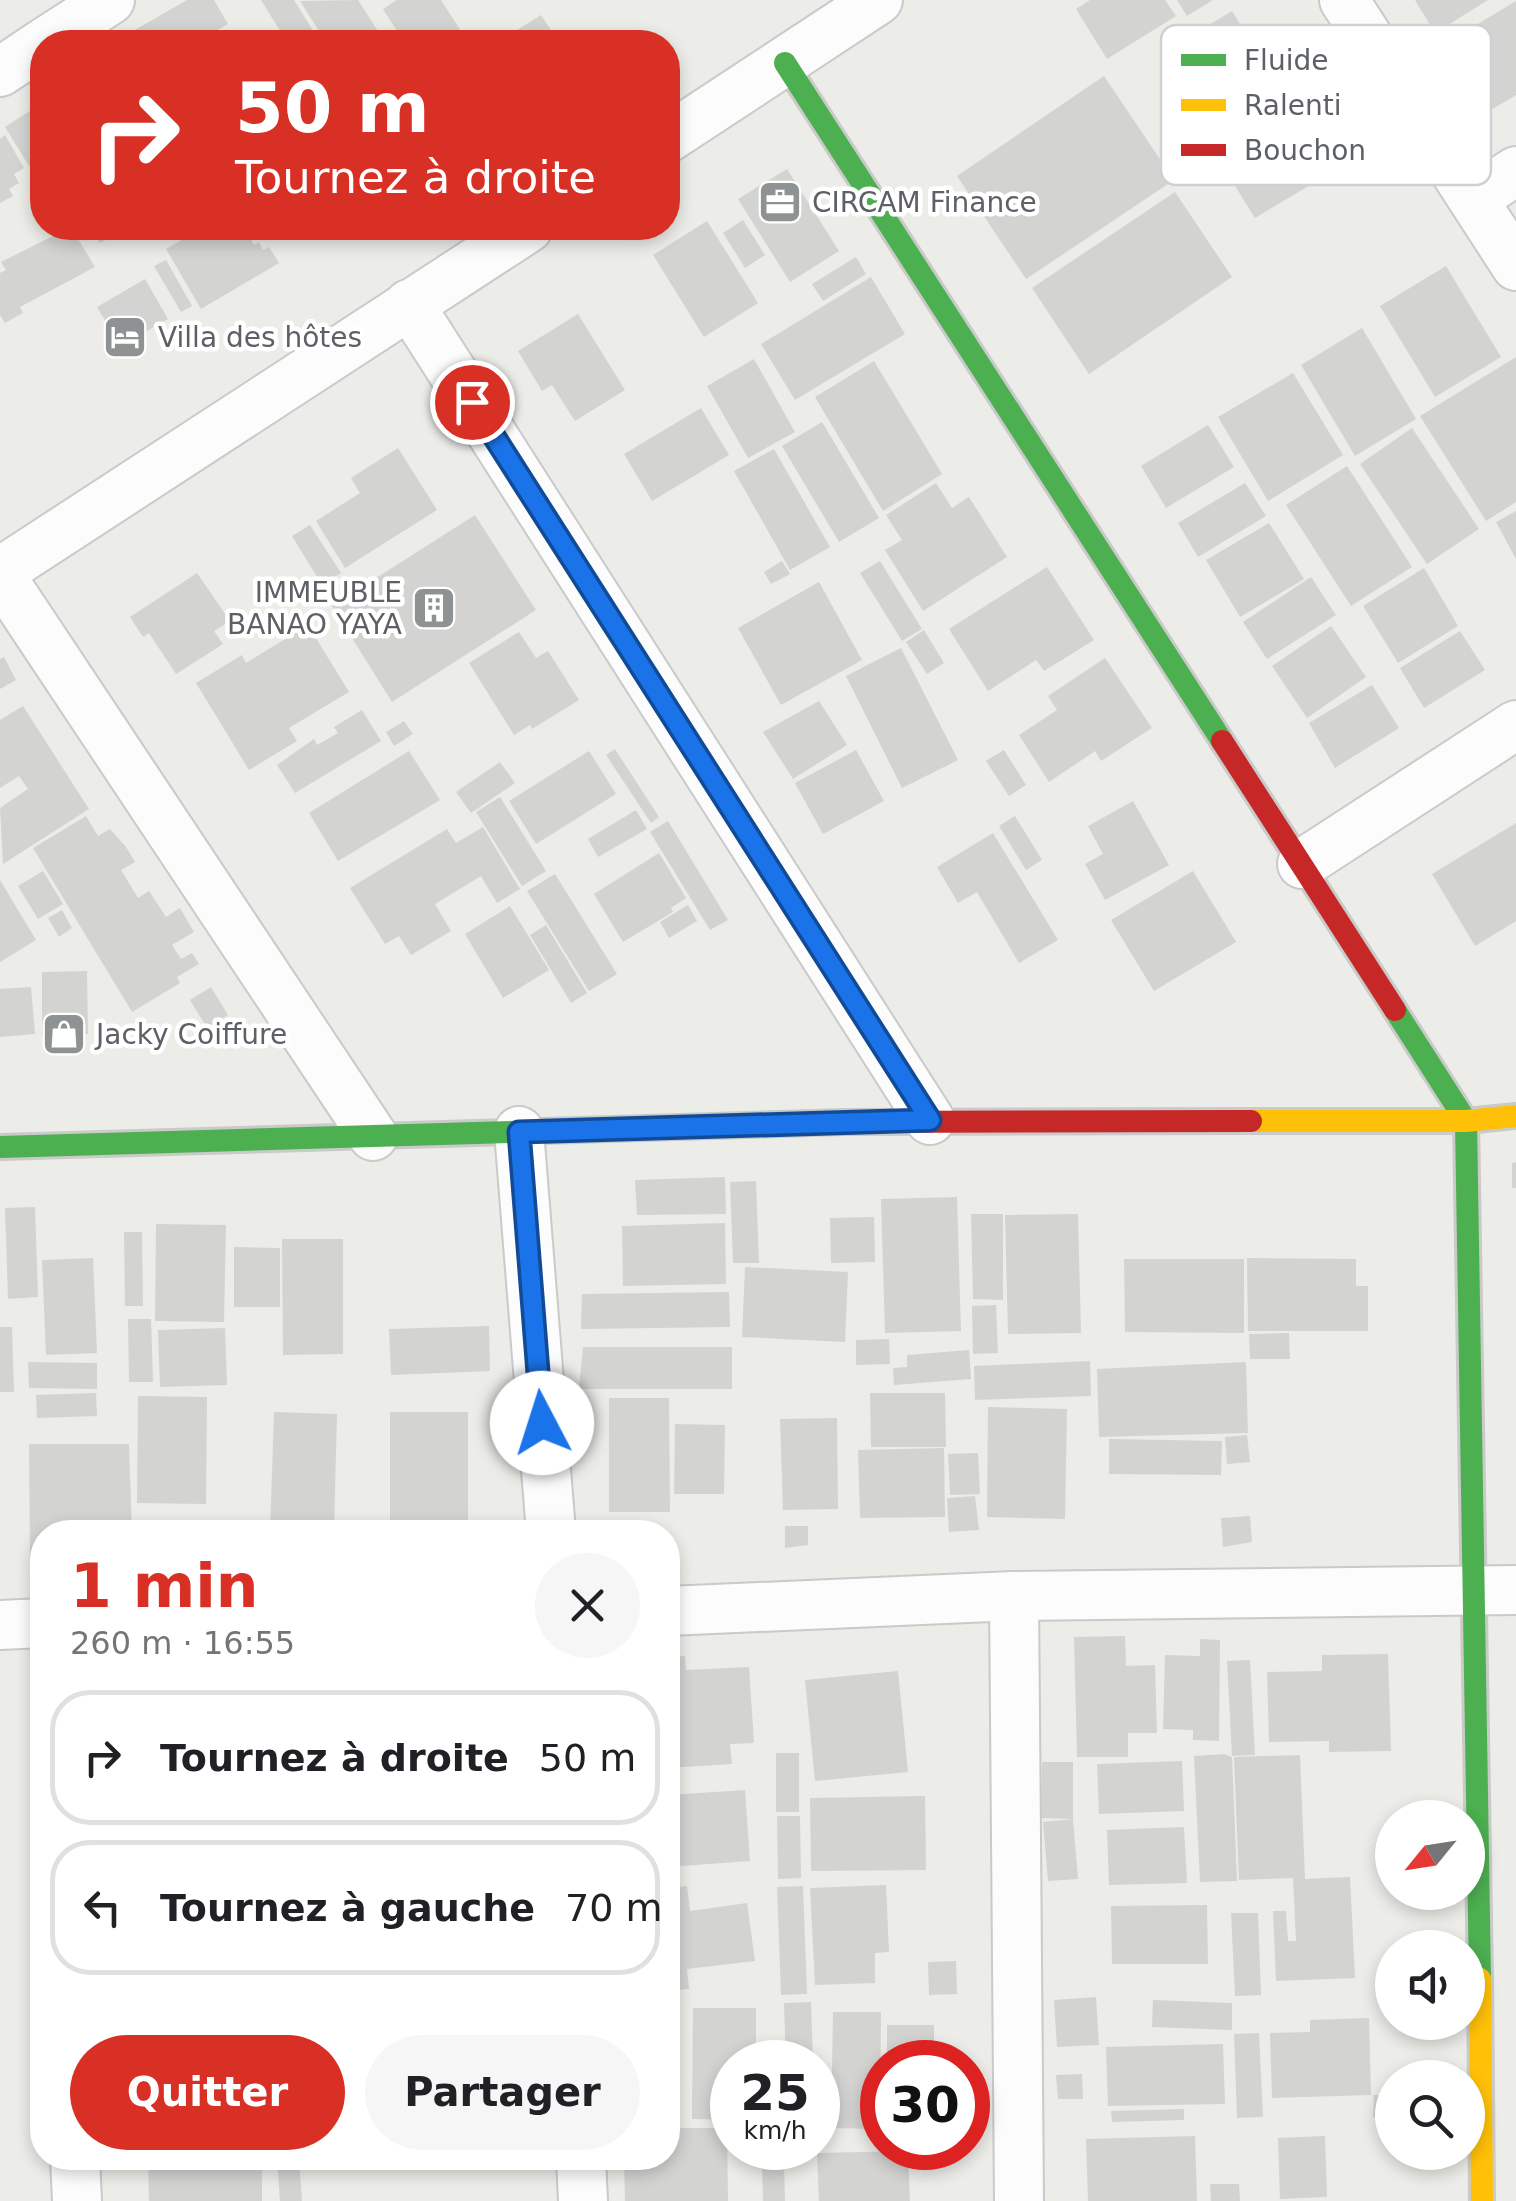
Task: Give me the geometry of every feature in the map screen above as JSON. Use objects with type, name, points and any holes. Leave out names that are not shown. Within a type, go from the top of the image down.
[{"type":"street","points":[[64,30],[110,0]]},
{"type":"street","points":[[680,130],[878,0]]},
{"type":"street","points":[[1344,0],[1360,25]]},
{"type":"street","points":[[0,72],[30,52]]},
{"type":"street","points":[[785,64],[1466,1121],[1497,1591],[1482,2201]]},
{"type":"street","points":[[1473,199],[1516,171]]},
{"type":"street","points":[[1464,185],[1516,266]]},
{"type":"street","points":[[373,1136],[0,574],[509,240]]},
{"type":"street","points":[[409,304],[930,1120]]},
{"type":"street","points":[[1302,864],[1516,725]]},
{"type":"street","points":[[0,1146],[930,1120],[1466,1121],[1516,1116]]},
{"type":"street","points":[[519,1132],[550,1520]]},
{"type":"street","points":[[680,1611],[1014,1596],[1497,1591]]},
{"type":"street","points":[[1014,1596],[1019,2201]]},
{"type":"street","points":[[0,1625],[30,1624]]},
{"type":"street","points":[[76,2170],[77,2201]]},
{"type":"street","points":[[582,2170],[583,2201]]},
{"type":"building","points":[[187,0],[214,0],[228,24],[218,30],[135,30]]},
{"type":"building","points":[[261,0],[294,0],[313,30],[280,30]]},
{"type":"building","points":[[358,0],[377,30],[318,30],[300,1]]},
{"type":"building","points":[[397,0],[441,0],[460,30],[396,30],[383,9]]},
{"type":"building","points":[[1090,0],[1165,0],[1176,16],[1107,59],[1076,9]]},
{"type":"building","points":[[1177,0],[1213,0],[1187,16]]},
{"type":"building","points":[[1415,0],[1488,0],[1448,25],[1430,25]]},
{"type":"building","points":[[1516,1],[1516,95],[1491,110],[1491,25],[1476,25]]},
{"type":"building","points":[[1232,11],[1241,25],[1209,25]]},
{"type":"building","points":[[541,15],[551,30],[517,30]]},
{"type":"building","points":[[1104,76],[1161,161],[1161,185],[1167,185],[1026,279],[957,176]]},
{"type":"building","points":[[30,111],[29,166],[5,127]]},
{"type":"building","points":[[5,135],[24,168],[14,174],[19,183],[9,189],[13,196],[0,203],[0,139]]},
{"type":"building","points":[[787,169],[839,251],[790,282],[738,199]]},
{"type":"building","points":[[1234,185],[1310,185],[1255,218]]},
{"type":"building","points":[[1175,192],[1232,277],[1089,374],[1032,288]]},
{"type":"building","points":[[743,220],[765,255],[745,268],[723,233]]},
{"type":"building","points":[[707,221],[758,303],[704,337],[653,255]]},
{"type":"building","points":[[45,240],[79,240],[95,267],[20,307],[23,313],[5,323],[0,315],[0,273],[6,270],[1,262]]},
{"type":"building","points":[[181,240],[251,240],[254,245],[259,242],[263,250],[269,247],[279,263],[201,309],[166,249]]},
{"type":"building","points":[[856,257],[866,274],[823,301],[812,284]]},
{"type":"building","points":[[166,260],[192,306],[181,312],[154,266]]},
{"type":"building","points":[[1446,266],[1501,357],[1435,397],[1380,306]]},
{"type":"building","points":[[871,277],[905,334],[795,400],[761,344]]},
{"type":"building","points":[[145,279],[168,319],[120,346],[97,307]]},
{"type":"building","points":[[578,314],[625,390],[575,421],[552,385],[542,391],[518,351]]},
{"type":"building","points":[[1362,328],[1416,419],[1355,456],[1301,365]]},
{"type":"building","points":[[1516,357],[1516,502],[1486,521],[1420,416]]},
{"type":"building","points":[[754,359],[795,432],[748,458],[707,386]]},
{"type":"building","points":[[874,361],[942,474],[883,511],[815,397]]},
{"type":"building","points":[[1293,373],[1343,455],[1268,501],[1218,417]]},
{"type":"building","points":[[701,408],[729,455],[652,501],[624,454]]},
{"type":"building","points":[[822,422],[879,518],[839,542],[782,446]]},
{"type":"building","points":[[1208,425],[1234,467],[1166,508],[1141,466]]},
{"type":"building","points":[[1412,428],[1479,529],[1427,564],[1360,464]]},
{"type":"building","points":[[398,448],[437,510],[345,568],[316,521],[360,493],[351,478]]},
{"type":"building","points":[[774,449],[830,547],[790,570],[734,471]]},
{"type":"building","points":[[1347,466],[1412,567],[1351,606],[1286,505]]},
{"type":"building","points":[[936,483],[952,508],[969,497],[1007,557],[923,611],[885,550],[902,540],[886,515]]},
{"type":"building","points":[[1245,483],[1266,516],[1198,557],[1178,523]]},
{"type":"building","points":[[1516,511],[1516,559],[1496,522]]},
{"type":"building","name":"IMMEUBLE BANAO YAYA","points":[[475,515],[536,610],[392,702],[332,606]]},
{"type":"building","points":[[1269,523],[1304,579],[1240,617],[1206,560]]},
{"type":"building","points":[[310,525],[341,573],[322,585],[292,536]]},
{"type":"building","points":[[782,561],[790,574],[771,584],[764,572]]},
{"type":"building","points":[[880,561],[922,629],[902,641],[860,573]]},
{"type":"building","points":[[1047,567],[1094,640],[1044,671],[1036,660],[988,691],[949,629]]},
{"type":"building","points":[[1424,568],[1458,626],[1398,663],[1363,606]]},
{"type":"building","points":[[197,573],[230,621],[214,631],[223,644],[176,674],[149,633],[143,637],[130,617]]},
{"type":"building","points":[[1311,577],[1336,615],[1267,659],[1243,622]]},
{"type":"building","points":[[819,582],[862,660],[781,705],[738,628]]},
{"type":"building","points":[[308,625],[349,692],[289,728],[297,741],[249,770],[196,683],[242,655],[246,663]]},
{"type":"building","points":[[1331,626],[1366,677],[1307,718],[1272,666]]},
{"type":"building","points":[[924,630],[944,663],[927,674],[906,642]]},
{"type":"building","points":[[1460,631],[1485,670],[1424,708],[1400,668]]},
{"type":"building","points":[[519,632],[536,658],[548,651],[579,700],[532,729],[530,725],[514,735],[469,663]]},
{"type":"building","points":[[901,648],[958,760],[902,788],[846,676]]},
{"type":"building","points":[[4,657],[16,680],[0,689],[0,659]]},
{"type":"building","points":[[1105,658],[1152,728],[1101,761],[1095,751],[1049,782],[1019,735],[1057,710],[1048,696]]},
{"type":"building","points":[[1372,685],[1399,728],[1335,768],[1309,723]]},
{"type":"building","points":[[819,701],[847,745],[793,779],[763,732]]},
{"type":"building","points":[[23,706],[89,809],[3,864],[0,808],[28,789],[19,776],[0,788],[0,720]]},
{"type":"building","points":[[362,710],[381,741],[295,793],[277,765],[314,739],[317,745],[338,733],[334,727]]},
{"type":"building","points":[[404,721],[413,734],[394,746],[386,732]]},
{"type":"building","points":[[615,749],[659,817],[651,823],[606,755]]},
{"type":"building","points":[[856,750],[884,801],[823,834],[795,783]]},
{"type":"building","points":[[1004,750],[1026,785],[1009,796],[986,761]]},
{"type":"building","points":[[409,751],[440,800],[338,861],[309,813]]},
{"type":"building","points":[[589,751],[616,794],[536,844],[509,801]]},
{"type":"building","points":[[500,762],[515,783],[471,813],[456,792]]},
{"type":"building","points":[[500,797],[546,871],[522,886],[476,812]]},
{"type":"building","points":[[1133,801],[1169,865],[1105,900],[1085,864],[1103,854],[1088,826]]},
{"type":"building","points":[[636,810],[647,829],[598,857],[588,839]]},
{"type":"building","points":[[86,816],[98,836],[110,829],[126,847],[135,862],[121,870],[138,898],[149,891],[166,917],[180,908],[194,932],[172,945],[181,959],[192,953],[199,964],[177,977],[180,983],[132,1012],[33,848]]},
{"type":"building","points":[[1015,816],[1042,860],[1026,870],[999,826]]},
{"type":"building","points":[[668,821],[728,920],[710,930],[650,832]]},
{"type":"building","points":[[1516,823],[1516,921],[1475,946],[1432,874]]},
{"type":"building","points":[[483,827],[520,889],[497,903],[481,876],[435,904],[451,931],[411,955],[399,936],[385,944],[350,888],[447,829],[456,843]]},
{"type":"building","points":[[993,833],[1058,940],[1019,963],[977,892],[958,903],[937,867]]},
{"type":"building","points":[[659,853],[686,898],[671,908],[673,912],[623,942],[594,894]]},
{"type":"building","points":[[43,871],[63,904],[38,919],[18,886]]},
{"type":"building","points":[[1193,871],[1236,942],[1154,991],[1111,920]]},
{"type":"building","points":[[555,874],[617,974],[589,991],[527,891]]},
{"type":"building","points":[[0,880],[36,940],[0,962]]},
{"type":"building","points":[[688,905],[697,921],[669,938],[660,922]]},
{"type":"building","points":[[510,906],[549,970],[503,998],[465,934]]},
{"type":"building","points":[[62,910],[72,928],[59,937],[48,918]]},
{"type":"building","points":[[546,925],[587,993],[571,1003],[530,935]]},
{"type":"building","points":[[87,971],[88,1034],[42,1035],[42,972]]},
{"type":"building","points":[[31,987],[35,1034],[0,1037],[0,989]]},
{"type":"building","points":[[211,987],[228,1015],[207,1028],[190,1000]]},
{"type":"building","points":[[1516,1162],[1516,1188],[1512,1188],[1512,1163]]},
{"type":"building","points":[[725,1177],[726,1214],[637,1215],[635,1180]]},
{"type":"building","points":[[756,1181],[759,1263],[733,1263],[730,1182]]},
{"type":"building","points":[[957,1197],[961,1331],[885,1333],[881,1199]]},
{"type":"building","points":[[35,1207],[38,1297],[8,1299],[5,1208]]},
{"type":"building","points":[[971,1214],[1003,1214],[1003,1300],[973,1299]]},
{"type":"building","points":[[1078,1214],[1081,1333],[1008,1334],[1005,1215]]},
{"type":"building","points":[[874,1217],[875,1262],[831,1263],[830,1218]]},
{"type":"building","points":[[725,1223],[726,1284],[623,1286],[622,1226]]},
{"type":"building","points":[[156,1224],[226,1225],[224,1322],[155,1321]]},
{"type":"building","points":[[124,1232],[142,1232],[143,1306],[125,1306]]},
{"type":"building","points":[[282,1239],[343,1239],[343,1354],[283,1355]]},
{"type":"building","points":[[234,1247],[280,1248],[280,1307],[234,1307]]},
{"type":"building","points":[[93,1258],[97,1353],[46,1355],[42,1260]]},
{"type":"building","points":[[1247,1258],[1356,1259],[1356,1286],[1368,1286],[1368,1331],[1248,1331]]},
{"type":"building","points":[[1124,1259],[1244,1259],[1244,1333],[1125,1332]]},
{"type":"building","points":[[745,1267],[848,1272],[845,1342],[742,1337]]},
{"type":"building","points":[[729,1292],[730,1327],[581,1329],[582,1294]]},
{"type":"building","points":[[996,1305],[998,1353],[973,1354],[972,1306]]},
{"type":"building","points":[[128,1319],[151,1319],[153,1382],[129,1382]]},
{"type":"building","points":[[489,1326],[490,1371],[391,1375],[389,1329]]},
{"type":"building","points":[[0,1327],[12,1327],[14,1392],[0,1392]]},
{"type":"building","points":[[225,1328],[227,1385],[160,1387],[158,1330]]},
{"type":"building","points":[[1289,1333],[1290,1359],[1250,1359],[1249,1334]]},
{"type":"building","points":[[889,1339],[890,1364],[856,1365],[856,1340]]},
{"type":"building","points":[[583,1347],[732,1347],[732,1389],[579,1389]]},
{"type":"building","points":[[969,1350],[971,1379],[894,1385],[893,1368],[907,1367],[907,1355]]},
{"type":"building","points":[[1090,1361],[1091,1396],[975,1400],[974,1366]]},
{"type":"building","points":[[28,1362],[97,1363],[97,1389],[29,1388]]},
{"type":"building","points":[[1246,1362],[1248,1433],[1099,1437],[1097,1369]]},
{"type":"building","points":[[96,1393],[97,1416],[37,1418],[36,1395]]},
{"type":"building","points":[[870,1393],[945,1393],[946,1447],[871,1447]]},
{"type":"building","points":[[138,1396],[207,1397],[206,1504],[137,1503]]},
{"type":"building","points":[[609,1398],[669,1398],[670,1512],[609,1512]]},
{"type":"building","points":[[988,1407],[1067,1409],[1065,1519],[987,1517]]},
{"type":"building","points":[[274,1412],[337,1414],[334,1520],[270,1520]]},
{"type":"building","points":[[390,1412],[468,1412],[468,1520],[390,1520]]},
{"type":"building","points":[[837,1418],[838,1509],[783,1510],[780,1419]]},
{"type":"building","points":[[675,1424],[725,1425],[724,1494],[674,1494]]},
{"type":"building","points":[[1247,1435],[1250,1462],[1227,1464],[1225,1437]]},
{"type":"building","points":[[1109,1439],[1222,1441],[1221,1475],[1109,1474]]},
{"type":"building","points":[[29,1444],[129,1444],[132,1520],[30,1520],[30,1558]]},
{"type":"building","points":[[944,1448],[945,1517],[860,1518],[858,1450]]},
{"type":"building","points":[[978,1453],[980,1494],[950,1495],[948,1454]]},
{"type":"building","points":[[975,1496],[979,1530],[949,1532],[947,1498]]},
{"type":"building","points":[[1250,1516],[1252,1542],[1223,1547],[1221,1518]]},
{"type":"building","points":[[785,1526],[808,1526],[808,1545],[785,1548]]},
{"type":"building","points":[[1125,1636],[1126,1666],[1155,1665],[1157,1733],[1128,1733],[1128,1757],[1077,1757],[1074,1637]]},
{"type":"building","points":[[1200,1639],[1220,1640],[1219,1741],[1193,1740],[1193,1730],[1163,1729],[1165,1655],[1200,1656]]},
{"type":"building","points":[[1388,1654],[1391,1751],[1329,1752],[1329,1741],[1269,1742],[1267,1672],[1322,1671],[1322,1655]]},
{"type":"building","points":[[680,1656],[685,1656],[686,1670],[749,1667],[754,1743],[730,1744],[732,1764],[680,1767]]},
{"type":"building","points":[[1250,1660],[1255,1755],[1232,1756],[1227,1661]]},
{"type":"building","points":[[898,1671],[908,1772],[815,1781],[805,1680]]},
{"type":"building","points":[[776,1753],[799,1753],[799,1812],[776,1812]]},
{"type":"building","points":[[1300,1755],[1305,1879],[1350,1877],[1355,1978],[1276,1981],[1273,1911],[1286,1911],[1288,1941],[1296,1941],[1293,1878],[1239,1880],[1234,1757]]},
{"type":"building","points":[[1194,1756],[1232,1757],[1237,1881],[1200,1882]]},
{"type":"building","points":[[1182,1761],[1184,1811],[1099,1814],[1097,1764]]},
{"type":"building","points":[[1042,1762],[1073,1762],[1073,1819],[1041,1818]]},
{"type":"building","points":[[745,1790],[750,1861],[680,1866],[680,1794]]},
{"type":"building","points":[[925,1796],[926,1870],[811,1871],[810,1798]]},
{"type":"building","points":[[777,1816],[800,1816],[801,1878],[778,1879]]},
{"type":"building","points":[[1073,1819],[1078,1879],[1048,1881],[1043,1822]]},
{"type":"building","points":[[1184,1827],[1187,1883],[1109,1885],[1107,1830]]},
{"type":"building","points":[[886,1885],[889,1952],[875,1953],[875,1983],[815,1985],[810,1888]]},
{"type":"building","points":[[687,1886],[690,1911],[747,1903],[755,1961],[687,1969],[689,1989],[680,1990],[680,1887]]},
{"type":"building","points":[[803,1886],[807,1994],[781,1995],[777,1887]]},
{"type":"building","points":[[1207,1905],[1208,1964],[1112,1964],[1111,1906]]},
{"type":"building","points":[[1231,1913],[1258,1913],[1261,1995],[1235,1996]]},
{"type":"building","points":[[956,1961],[957,1994],[929,1995],[928,1962]]},
{"type":"building","points":[[1096,1997],[1099,2045],[1057,2047],[1054,2000]]},
{"type":"building","points":[[1153,2000],[1232,2003],[1232,2030],[1152,2027]]},
{"type":"building","points":[[811,2002],[812,2040],[785,2040],[784,2003]]},
{"type":"building","points":[[693,2008],[756,2008],[756,2040],[710,2040],[710,2119],[692,2119]]},
{"type":"building","points":[[833,2012],[881,2012],[881,2040],[860,2040],[860,2129],[840,2128],[840,2040],[833,2040]]},
{"type":"building","points":[[1369,2018],[1371,2095],[1272,2098],[1270,2033],[1310,2032],[1310,2020]]},
{"type":"building","points":[[887,2025],[934,2025],[934,2040],[887,2040]]},
{"type":"building","points":[[1259,2033],[1263,2117],[1237,2118],[1234,2034]]},
{"type":"building","points":[[1223,2044],[1225,2104],[1108,2106],[1106,2047]]},
{"type":"building","points":[[1082,2074],[1083,2099],[1058,2099],[1056,2075]]},
{"type":"building","points":[[1184,2109],[1184,2120],[1112,2122],[1111,2111]]},
{"type":"building","points":[[680,2128],[710,2128],[710,2170],[728,2170],[728,2201],[625,2201],[624,2170],[680,2170]]},
{"type":"building","points":[[1195,2136],[1197,2201],[1088,2201],[1086,2139]]},
{"type":"building","points":[[1325,2136],[1327,2197],[1280,2199],[1278,2138]]},
{"type":"building","points":[[840,2152],[860,2152],[860,2170],[909,2170],[910,2201],[819,2201],[818,2170],[840,2170]]},
{"type":"building","points":[[148,2170],[262,2170],[262,2201],[149,2201]]},
{"type":"building","points":[[278,2170],[300,2170],[302,2201],[280,2201]]},
{"type":"building","points":[[762,2170],[784,2170],[785,2201],[763,2201]]},
{"type":"building","points":[[1210,2184],[1239,2184],[1240,2201],[1211,2201]]},
{"type":"traffic: fast","points":[[785,63],[1222,741]]},
{"type":"traffic: fast","points":[[1395,1010],[1466,1121],[1479,1930]]},
{"type":"traffic: fast","points":[[0,1147],[845,1122]]},
{"type":"traffic: slow","points":[[1251,1121],[1466,1121],[1516,1116]]},
{"type":"traffic: slow","points":[[1481,2040],[1482,2201]]},
{"type":"traffic: jam","points":[[1222,741],[1395,1010]]},
{"type":"traffic: jam","points":[[845,1122],[1251,1121]]},
{"type":"place","name":"CIRCAM Finance","points":[[780,202]]},
{"type":"place","name":"Villa des hôtes","points":[[125,337]]},
{"type":"place","name":"IMMEUBLE BANAO YAYA","points":[[434,608]]},
{"type":"place","name":"Jacky Coiffure","points":[[64,1034]]},
{"type":"route","points":[[472,402],[930,1120],[519,1132],[542,1423]]}]
